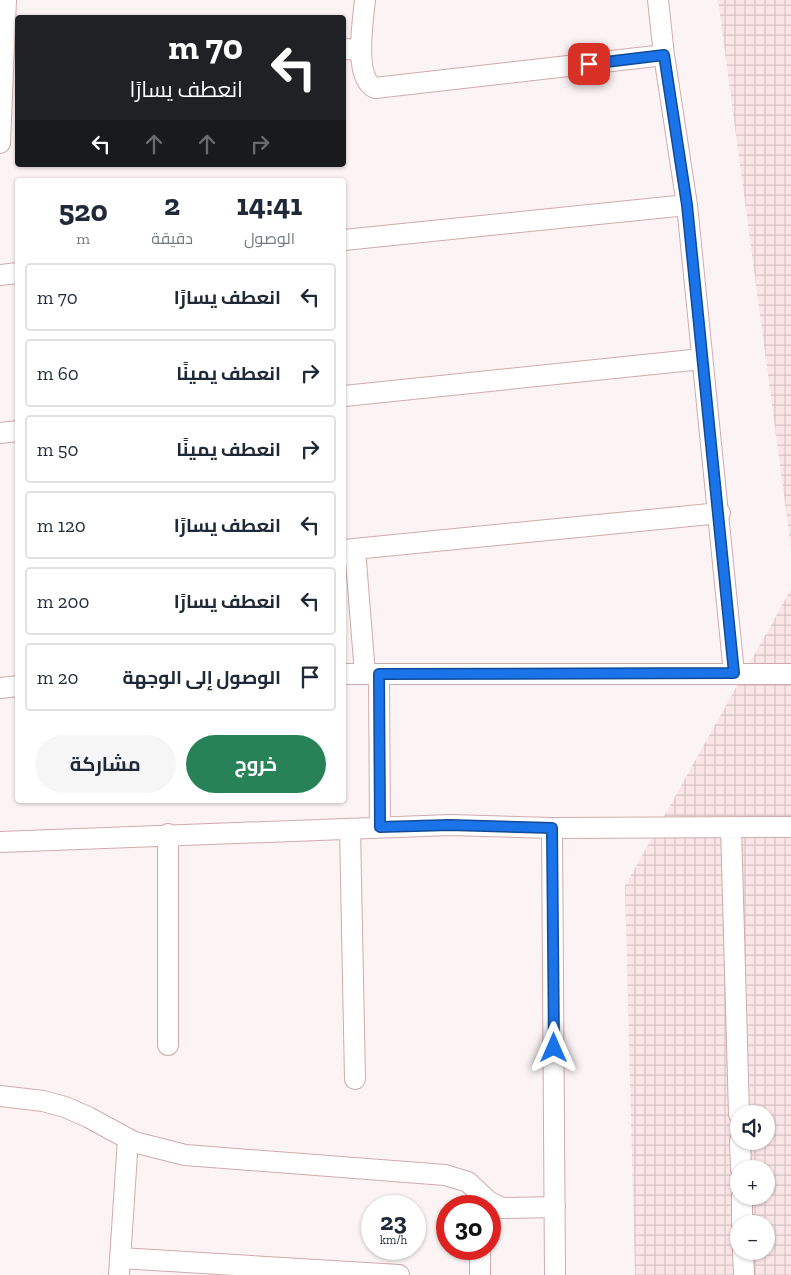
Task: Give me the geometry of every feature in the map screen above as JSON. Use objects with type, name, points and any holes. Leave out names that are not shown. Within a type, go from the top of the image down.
[{"type":"street","points":[[0,143],[1,101],[11,30],[6,0]]},
{"type":"street","points":[[365,0],[353,50],[364,76],[370,85],[375,88],[664,55]]},
{"type":"street","points":[[658,0],[664,55],[687,205],[720,513],[734,673]]},
{"type":"street","points":[[346,240],[687,205]]},
{"type":"street","points":[[0,275],[15,273]]},
{"type":"street","points":[[346,396],[702,359]]},
{"type":"street","points":[[0,433],[15,431]]},
{"type":"street","points":[[380,827],[372,674],[350,550],[720,513]]},
{"type":"street","points":[[346,674],[791,674]]},
{"type":"street","points":[[0,688],[15,686]]},
{"type":"street","points":[[0,842],[168,834],[450,825],[552,828],[791,827]]},
{"type":"street","points":[[731,827],[739,1105]]},
{"type":"street","points":[[552,828],[556,1275]]},
{"type":"street","points":[[350,829],[355,1079]]},
{"type":"street","points":[[168,834],[168,1045]]},
{"type":"street","points":[[0,1096],[43,1101],[65,1107],[88,1117],[128,1139],[161,1151],[185,1155],[445,1175],[468,1182],[478,1195]]},
{"type":"street","points":[[128,1139],[120,1267],[399,1275]]},
{"type":"street","points":[[501,1208],[555,1207]]},
{"type":"street","points":[[480,1260],[480,1275]]},
{"type":"street","points":[[743,1260],[744,1275]]},
{"type":"shaded area","points":[[718,0],[791,0],[791,548]]},
{"type":"shaded area","points":[[791,589],[791,1275],[635,1275],[625,886]]},
{"type":"route","points":[[554,1048],[552,828],[450,825],[380,827],[379,674],[734,673],[720,513],[687,205],[664,55],[589,64]]}]
